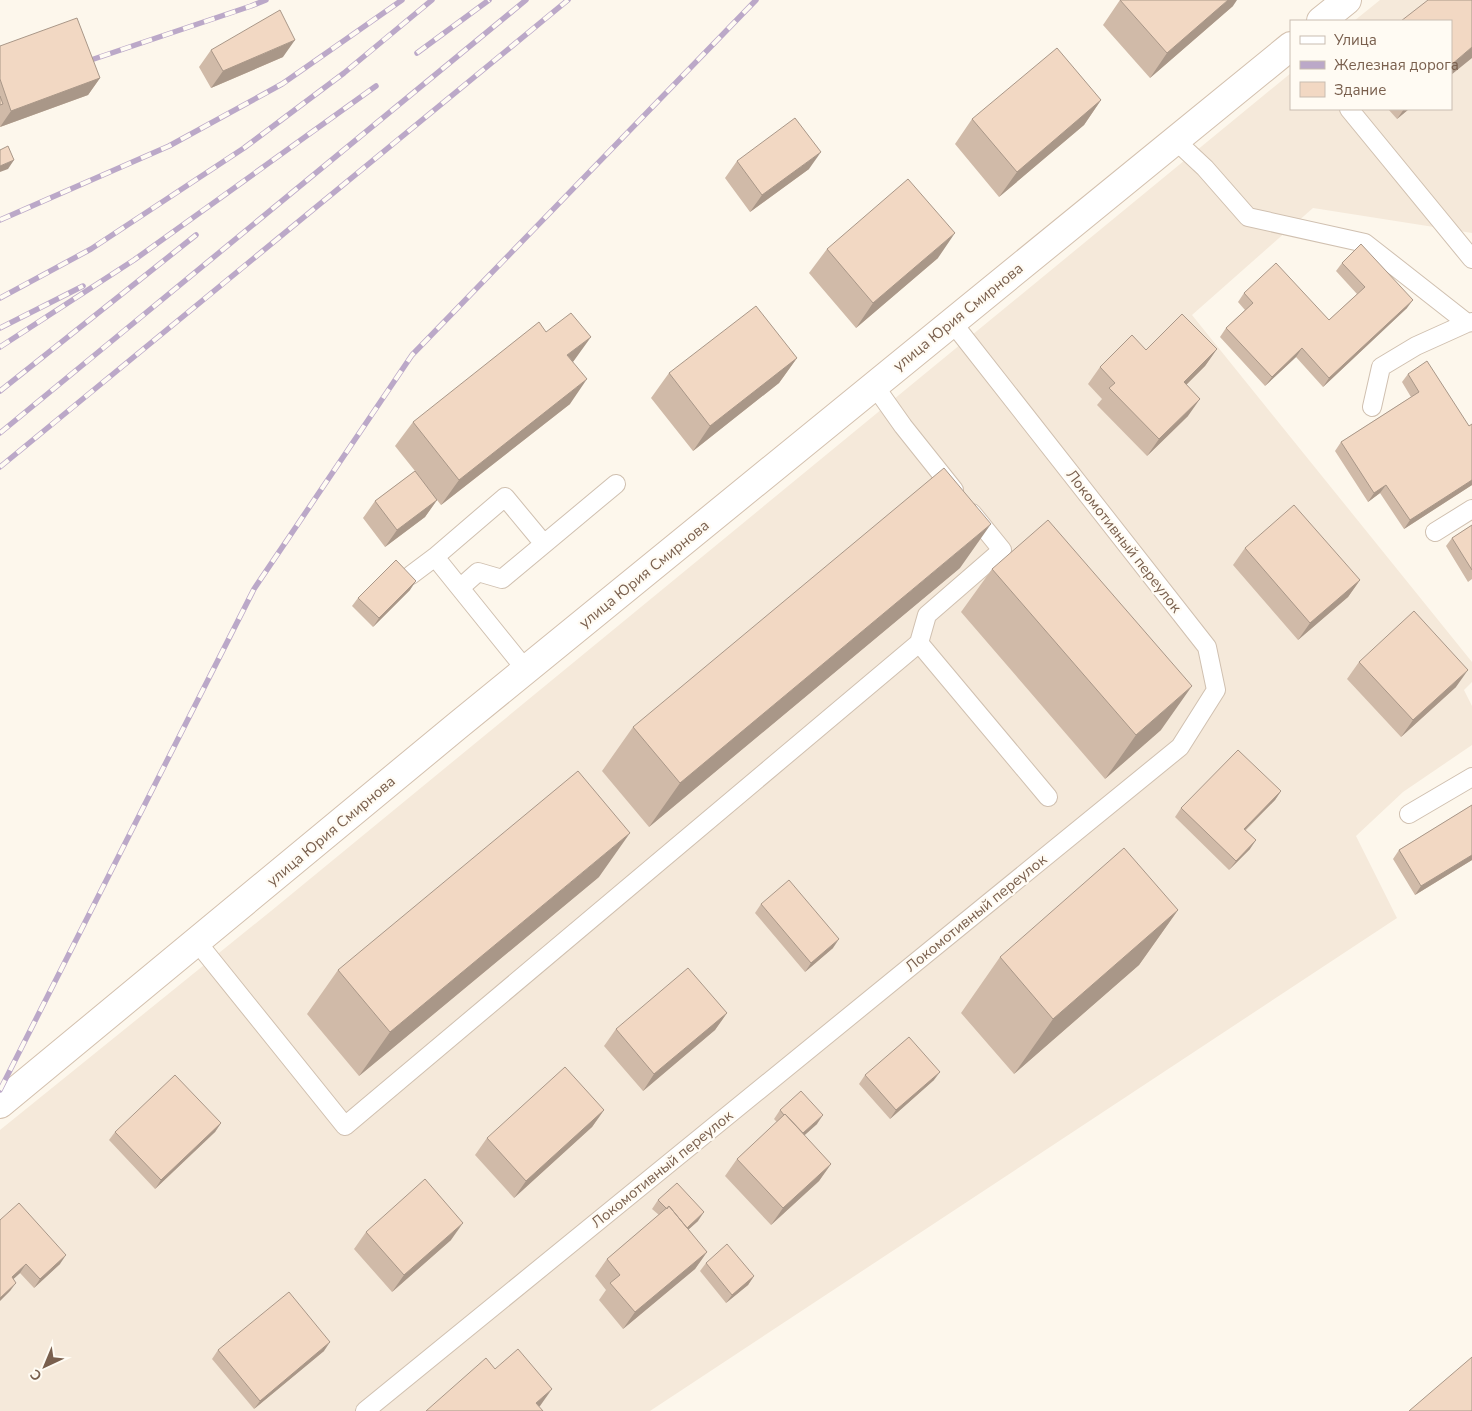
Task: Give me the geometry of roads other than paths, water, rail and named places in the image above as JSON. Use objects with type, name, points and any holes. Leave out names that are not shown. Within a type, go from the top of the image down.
[{"type":"main road","points":[[1322,20],[1347,0]]},
{"type":"main road","name":"улица Юрия Смирнова","points":[[0,1104],[526,670],[1290,47]]},
{"type":"lane","points":[[1350,110],[1472,259]]},
{"type":"lane","points":[[1175,140],[1205,168],[1248,217],[1364,243],[1470,322],[1416,346],[1380,367],[1372,407]]},
{"type":"lane","name":"Локомотивный переулок","points":[[365,1411],[1180,747],[1216,690],[1207,647],[952,322]]},
{"type":"lane","points":[[197,942],[345,1126],[919,643],[927,615],[1002,550],[903,426],[874,386]]},
{"type":"lane","points":[[460,588],[478,572],[502,579],[616,484]]},
{"type":"lane","points":[[411,575],[505,497],[544,544]]},
{"type":"lane","points":[[1435,532],[1472,509]]},
{"type":"lane","points":[[435,557],[526,670]]},
{"type":"lane","points":[[919,643],[1048,797]]},
{"type":"lane","points":[[1410,814],[1472,777]]},
{"type":"railway","points":[[79,64],[266,0]]},
{"type":"railway","points":[[0,220],[169,146],[282,84],[402,0]]},
{"type":"railway","points":[[0,298],[91,249],[244,148],[344,73],[432,0]]},
{"type":"railway","points":[[417,53],[489,0]]},
{"type":"railway","points":[[0,433],[526,0]]},
{"type":"railway","points":[[0,467],[568,0]]},
{"type":"railway","points":[[0,1090],[254,589],[412,355],[756,0]]},
{"type":"railway","points":[[0,347],[134,260],[376,86]]},
{"type":"railway","points":[[0,391],[196,235]]},
{"type":"railway","points":[[0,328],[83,286]]}]
